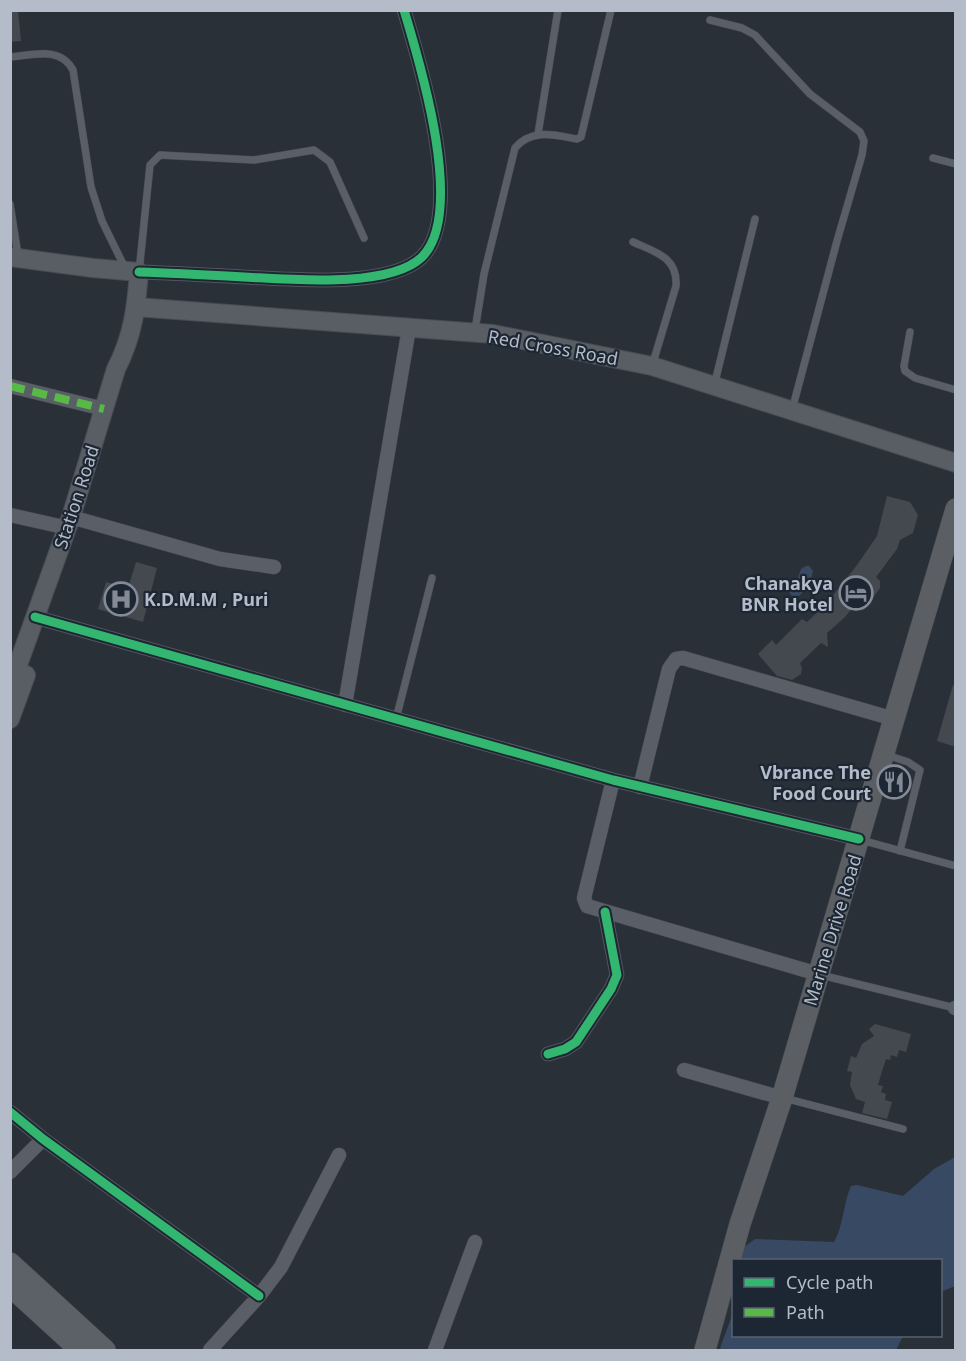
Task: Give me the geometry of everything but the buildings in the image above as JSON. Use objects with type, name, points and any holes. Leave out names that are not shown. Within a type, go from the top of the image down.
[{"type":"highway","name":"Marine Drive Road","points":[[705,1350],[740,1224],[782,1098],[956,509]]},
{"type":"main road","points":[[14,257],[133,272]]},
{"type":"main road","name":"Station Road","points":[[10,687],[40,619],[73,522],[116,369],[127,347],[136,307],[133,272]]},
{"type":"main road","name":"Red Cross Road","points":[[136,307],[493,334],[652,366],[956,463]]},
{"type":"main road","points":[[73,522],[126,374],[127,347]]},
{"type":"main road","points":[[10,719],[40,619]]},
{"type":"main road","points":[[10,1263],[105,1350]]},
{"type":"main road","points":[[10,1286],[80,1350]]},
{"type":"street","points":[[133,272],[330,281],[386,274],[422,257],[435,236],[441,210],[439,166],[430,104],[404,10]]},
{"type":"street","points":[[345,705],[364,604],[409,328]]},
{"type":"street","points":[[10,386],[104,409]]},
{"type":"street","points":[[10,515],[73,522],[220,559],[273,567]]},
{"type":"street","points":[[40,619],[613,780],[859,839]]},
{"type":"street","points":[[640,787],[669,669],[676,659],[683,658],[894,719]]},
{"type":"street","points":[[613,780],[584,898],[587,906],[818,974]]},
{"type":"street","points":[[548,1054],[565,1049],[576,1042],[611,989],[616,975],[605,912]]},
{"type":"street","points":[[684,1070],[782,1098]]},
{"type":"street","points":[[10,1112],[43,1139],[259,1296]]},
{"type":"street","points":[[10,1172],[43,1139]]},
{"type":"street","points":[[210,1350],[259,1296],[280,1268],[339,1155]]},
{"type":"street","points":[[435,1350],[475,1242]]},
{"type":"lane","points":[[538,134],[558,10]]},
{"type":"lane","points":[[474,333],[484,274],[513,155],[520,141],[538,134],[577,139],[581,137],[611,10]]},
{"type":"lane","points":[[710,20],[742,28],[755,35],[810,94],[850,123],[860,132],[864,141],[792,411]]},
{"type":"lane","points":[[10,57],[50,54],[61,56],[69,62],[73,70],[91,187],[102,221],[133,272]]},
{"type":"lane","points":[[133,272],[150,165],[160,155],[254,160],[314,150],[330,162],[364,238]]},
{"type":"lane","points":[[933,158],[956,164]]},
{"type":"lane","points":[[10,204],[14,257]]},
{"type":"lane","points":[[714,386],[755,219]]},
{"type":"lane","points":[[633,242],[662,255],[674,266],[677,275],[676,286],[652,366]]},
{"type":"lane","points":[[910,332],[905,371],[915,378],[956,390]]},
{"type":"lane","points":[[396,719],[432,578]]},
{"type":"lane","points":[[884,754],[908,762],[920,770],[900,851]]},
{"type":"lane","points":[[859,839],[956,866]]},
{"type":"lane","points":[[818,974],[955,1008]]},
{"type":"lane","points":[[782,1098],[903,1129]]},
{"type":"water","points":[[806,566],[813,571],[808,592],[792,596],[789,592],[790,587],[795,586],[801,569]]},
{"type":"water","points":[[955,1157],[955,1286],[942,1292],[942,1259],[736,1259],[740,1250],[755,1239],[834,1242],[851,1186],[857,1185],[903,1196],[934,1169]]},
{"type":"water","points":[[732,1316],[732,1337],[902,1337],[896,1350],[722,1350],[720,1348]]},
{"type":"marked path","points":[[10,386],[104,409]]},
{"type":"cycle path","points":[[139,272],[337,280],[386,274],[407,267],[422,257],[435,236],[440,207],[440,173],[436,137],[428,100],[404,10]]},
{"type":"cycle path","points":[[35,617],[613,780],[859,839]]},
{"type":"cycle path","points":[[548,1054],[565,1049],[576,1042],[611,989],[617,975],[605,912]]},
{"type":"cycle path","points":[[10,1112],[43,1139],[259,1296]]},
{"type":"place","name":"Chanakya BNR Hotel","points":[[856,593]]},
{"type":"place","name":"K.D.M.M , Puri","points":[[121,599]]},
{"type":"place","name":"Vbrance The Food Court","points":[[894,782]]}]
